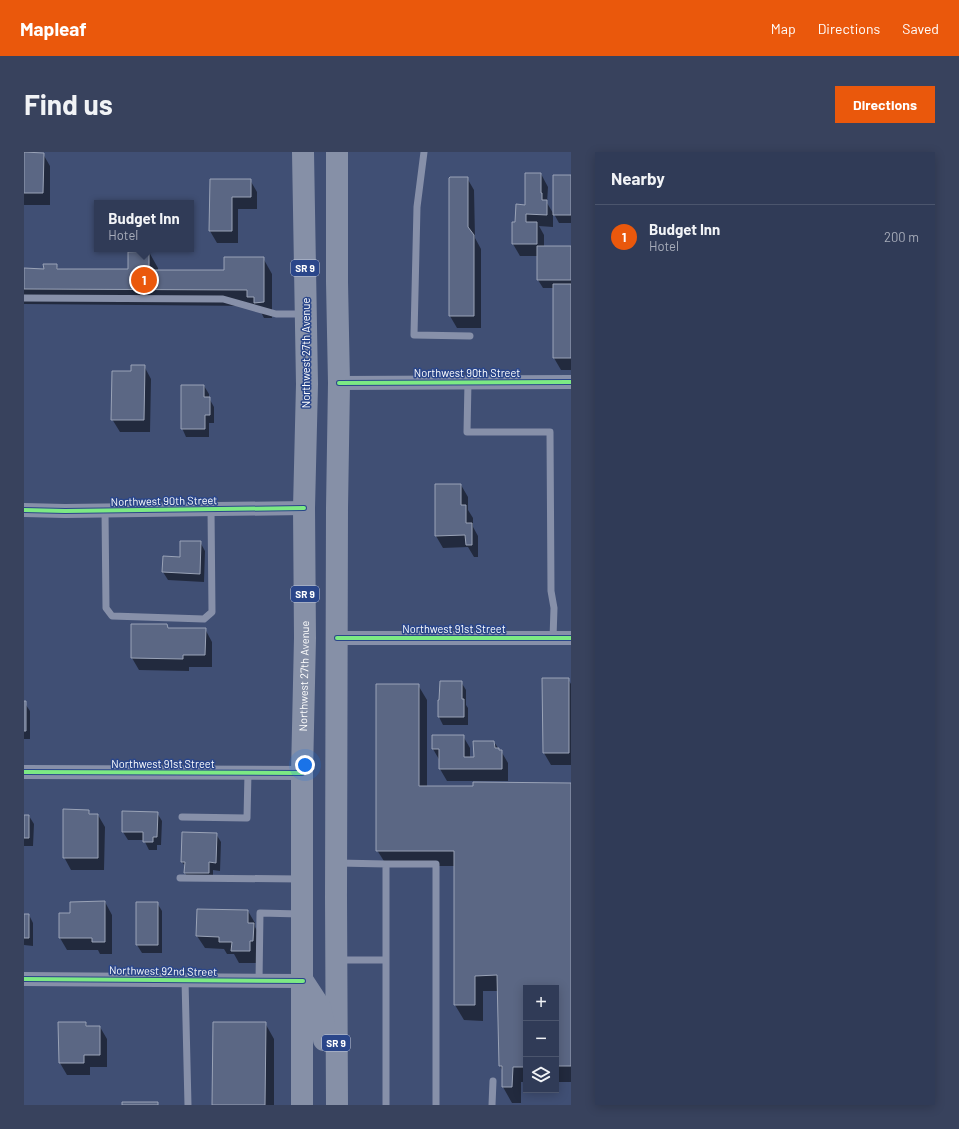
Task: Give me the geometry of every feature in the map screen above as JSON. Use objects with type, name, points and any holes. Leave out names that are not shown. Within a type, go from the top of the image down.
[{"type":"main road","name":"Northwest 27th Avenue","points":[[302,1105],[302,773],[305,630],[304,508],[307,384],[303,152]]},
{"type":"main road","points":[[324,152],[327,243],[337,282]]},
{"type":"main road","name":"SR 9","points":[[337,152],[339,383],[337,508],[336,863],[337,1105]]},
{"type":"main road","points":[[304,679],[315,662],[337,638],[318,600],[318,471],[314,457],[305,448]]},
{"type":"main road","points":[[323,1105],[324,1024],[320,1007],[303,981],[317,966],[336,960]]},
{"type":"street","name":"Northwest 90th Street","points":[[339,383],[571,382]]},
{"type":"street","name":"Northwest 90th Street","points":[[24,510],[65,511],[304,508]]},
{"type":"street","name":"Northwest 91st Street","points":[[337,638],[571,638]]},
{"type":"street","name":"Northwest 91st Street","points":[[24,772],[302,773]]},
{"type":"street","name":"Northwest 92nd Street","points":[[24,979],[303,981]]},
{"type":"lane","points":[[424,152],[417,207],[414,335],[470,336]]},
{"type":"lane","points":[[24,298],[223,300],[276,314],[306,314]]},
{"type":"lane","points":[[468,382],[467,432],[550,432],[551,591],[554,608],[553,638]]},
{"type":"lane","points":[[105,510],[106,608],[112,616],[204,619],[212,612],[211,509]]},
{"type":"lane","points":[[182,817],[247,818],[248,773]]},
{"type":"lane","points":[[336,863],[436,864],[436,1105]]},
{"type":"lane","points":[[386,864],[386,1105]]},
{"type":"lane","points":[[180,878],[302,879]]},
{"type":"lane","points":[[259,981],[260,914],[303,914]]},
{"type":"lane","points":[[336,960],[386,960]]},
{"type":"lane","points":[[185,980],[188,1105]]},
{"type":"lane","points":[[492,1105],[493,1081]]},
{"type":"building","points":[[24,152],[44,153],[43,193],[24,193]]},
{"type":"building","points":[[525,173],[541,173],[542,200],[547,200],[547,215],[526,214],[526,222],[537,222],[537,244],[512,244],[512,222],[515,222],[516,204],[525,205]]},
{"type":"building","points":[[553,175],[571,175],[571,215],[553,215]]},
{"type":"building","points":[[450,177],[468,177],[468,227],[474,235],[474,316],[449,316]]},
{"type":"building","points":[[210,179],[251,179],[251,197],[232,197],[232,231],[209,231]]},
{"type":"building","points":[[537,246],[571,246],[571,280],[537,280]]},
{"type":"building","points":[[128,252],[149,252],[149,270],[224,270],[224,257],[264,257],[264,302],[254,303],[254,297],[247,297],[247,290],[24,289],[24,268],[44,269],[43,264],[57,264],[57,269],[128,269]]},
{"type":"building","points":[[553,284],[571,284],[571,358],[553,358]]},
{"type":"building","points":[[131,365],[145,365],[144,420],[111,420],[112,371],[131,371]]},
{"type":"building","points":[[181,385],[204,385],[204,397],[210,397],[210,415],[205,415],[205,429],[181,429]]},
{"type":"building","points":[[435,484],[461,484],[461,505],[466,505],[466,523],[472,523],[472,545],[466,545],[465,535],[435,536]]},
{"type":"building","points":[[180,541],[201,541],[200,574],[162,572],[163,556],[180,557]]},
{"type":"building","points":[[131,624],[167,624],[168,628],[206,628],[205,655],[183,655],[183,659],[131,658]]},
{"type":"building","points":[[542,678],[569,678],[569,753],[543,753]]},
{"type":"building","points":[[440,681],[462,681],[464,717],[438,717]]},
{"type":"building","points":[[376,684],[419,684],[419,786],[473,786],[473,782],[571,783],[571,1066],[559,1066],[559,985],[523,985],[523,1067],[513,1067],[512,1087],[502,1087],[502,1066],[499,1066],[497,975],[475,976],[475,1005],[454,1005],[454,851],[376,851]]},
{"type":"building","points":[[24,701],[26,701],[26,731],[24,731]]},
{"type":"building","points":[[432,735],[464,735],[464,757],[474,757],[473,741],[494,741],[495,748],[502,750],[502,769],[439,769],[439,749],[432,749]]},
{"type":"building","points":[[63,809],[89,810],[89,814],[98,814],[98,858],[63,858]]},
{"type":"building","points":[[122,811],[158,812],[157,837],[153,837],[153,842],[143,842],[143,832],[122,832]]},
{"type":"building","points":[[24,815],[29,815],[29,838],[24,838]]},
{"type":"building","points":[[182,832],[217,833],[216,863],[209,862],[209,873],[184,873],[185,862],[181,862]]},
{"type":"building","points":[[105,901],[105,942],[92,942],[92,938],[59,938],[59,913],[70,913],[70,902]]},
{"type":"building","points":[[136,902],[158,902],[158,945],[136,945]]},
{"type":"building","points":[[197,909],[248,910],[248,923],[254,923],[253,941],[250,941],[250,951],[231,951],[232,942],[219,942],[219,937],[196,936]]},
{"type":"building","points":[[24,914],[29,914],[29,938],[24,938]]},
{"type":"building","points":[[58,1022],[86,1022],[86,1026],[100,1026],[100,1055],[84,1055],[84,1063],[59,1063]]},
{"type":"building","points":[[213,1022],[266,1022],[265,1105],[212,1105]]},
{"type":"building","points":[[122,1102],[158,1102],[158,1105],[122,1105]]},
{"type":"cycle path","points":[[339,383],[571,382]]},
{"type":"cycle path","points":[[24,510],[65,511],[304,508]]},
{"type":"cycle path","points":[[337,638],[571,638]]},
{"type":"cycle path","points":[[24,772],[302,773]]},
{"type":"cycle path","points":[[24,979],[303,981]]},
{"type":"place","name":"Budget Inn","points":[[144,280]]}]
